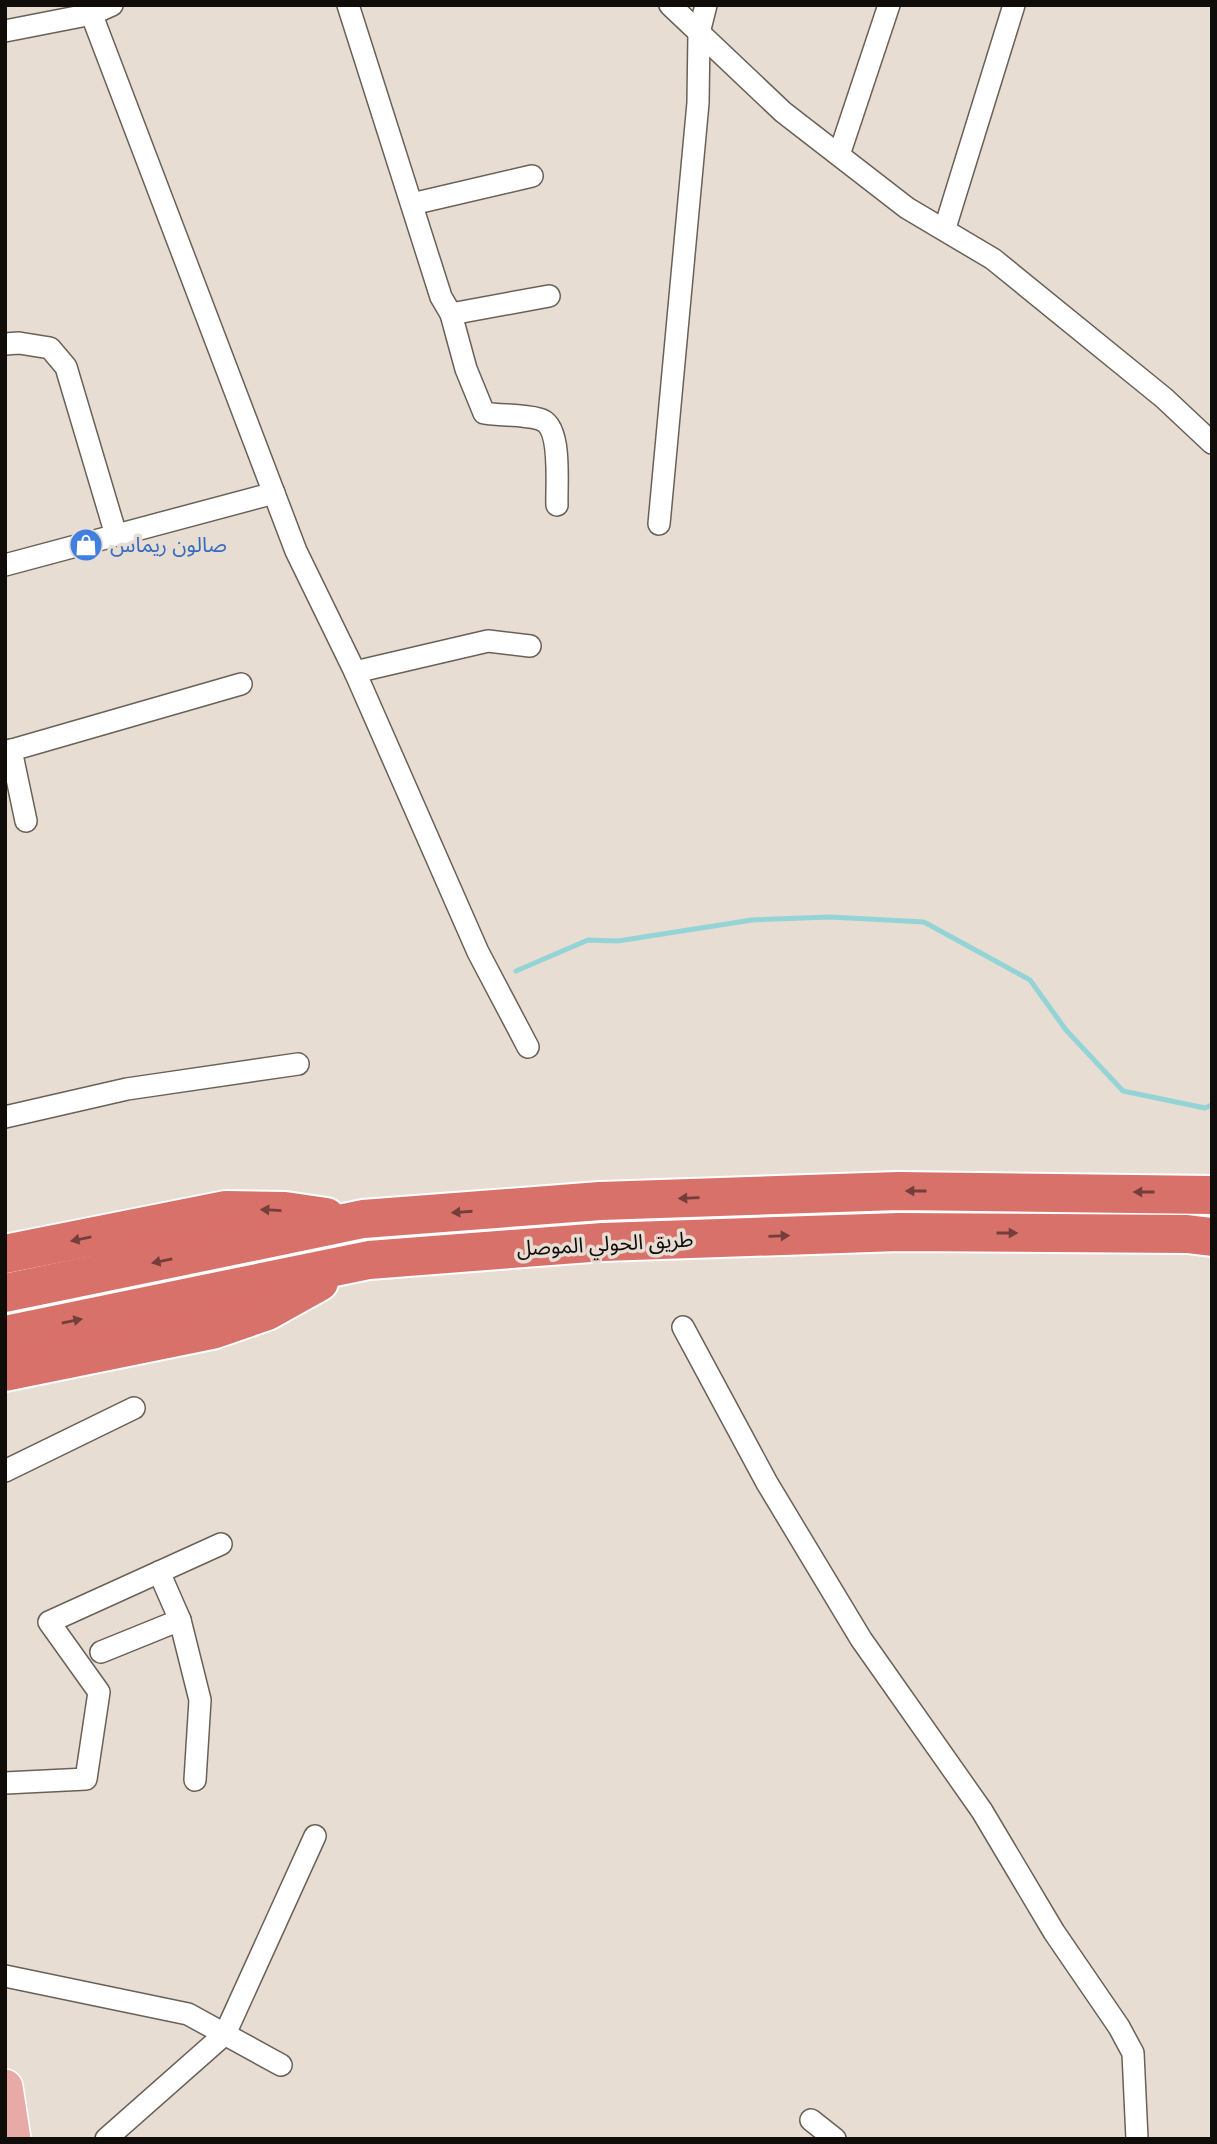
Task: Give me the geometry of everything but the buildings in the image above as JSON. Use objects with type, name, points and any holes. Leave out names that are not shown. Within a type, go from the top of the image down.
[{"type":"highway","name":"طريق الحولي الموصل","points":[[5,1293],[363,1219],[600,1201],[885,1191],[1212,1195]]},
{"type":"highway","points":[[5,1254],[226,1210],[285,1211],[363,1219]]},
{"type":"highway","name":"طريق الحولي الموصل","points":[[5,1335],[369,1260],[603,1242],[886,1233],[1173,1234],[1212,1237]]},
{"type":"highway","points":[[5,1372],[232,1324],[267,1311],[342,1270],[369,1260]]},
{"type":"main road","points":[[5,2087],[13,2139]]},
{"type":"street","points":[[5,31],[112,5]]},
{"type":"street","points":[[348,5],[441,297],[451,314],[466,369],[484,412],[508,418],[541,419],[551,428],[556,441],[557,505]]},
{"type":"street","points":[[670,5],[783,112],[907,208],[945,228],[999,264],[1164,398],[1212,443]]},
{"type":"street","points":[[659,524],[698,103],[699,33],[706,5]]},
{"type":"street","points":[[839,155],[889,5]]},
{"type":"street","points":[[945,228],[1014,5]]},
{"type":"street","points":[[90,10],[296,551],[355,672],[478,952],[528,1046]]},
{"type":"street","points":[[412,204],[532,176]]},
{"type":"street","points":[[451,314],[549,296]]},
{"type":"street","points":[[5,344],[19,343],[50,348],[65,367],[116,536]]},
{"type":"street","points":[[5,565],[274,493]]},
{"type":"street","points":[[355,672],[488,641],[530,646]]},
{"type":"street","points":[[26,821],[8,751],[241,684]]},
{"type":"street","points":[[5,1117],[127,1089],[298,1064]]},
{"type":"street","points":[[683,1327],[767,1483],[860,1639],[982,1811],[1054,1932],[1119,2026],[1133,2053],[1137,2139]]},
{"type":"street","points":[[5,1471],[134,1408]]},
{"type":"street","points":[[5,1783],[86,1779],[99,1692],[49,1622],[221,1544]]},
{"type":"street","points":[[159,1572],[180,1620],[200,1700],[195,1780]]},
{"type":"street","points":[[101,1652],[180,1620]]},
{"type":"street","points":[[106,2139],[225,2034],[315,1836]]},
{"type":"street","points":[[5,1976],[188,2014],[281,2065]]},
{"type":"street","points":[[811,2120],[835,2139]]},
{"type":"waterway","points":[[516,971],[588,940],[618,941],[752,920],[830,917],[924,922],[1030,980],[1066,1030],[1123,1091],[1205,1108],[1212,1105]]},
{"type":"place","name":"صالون ريماس","points":[[86,545]]}]
